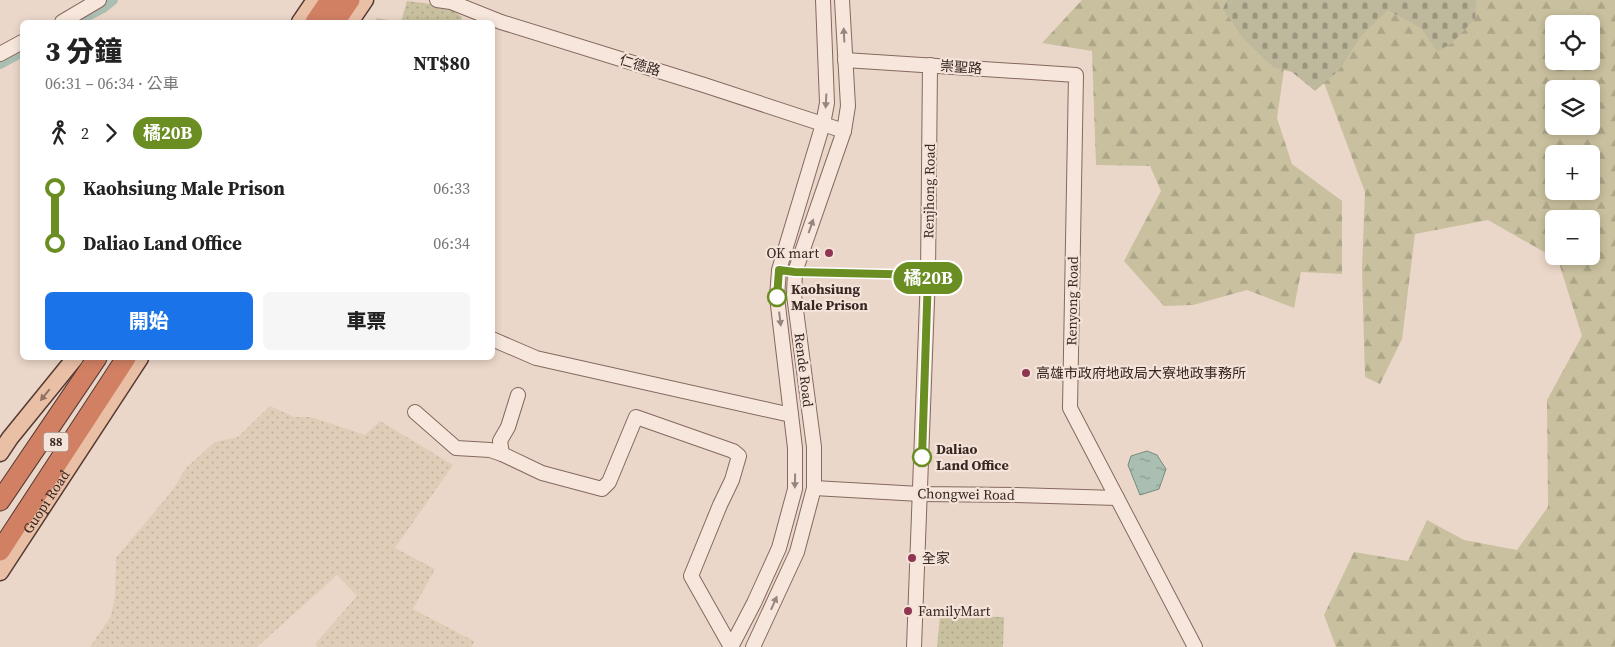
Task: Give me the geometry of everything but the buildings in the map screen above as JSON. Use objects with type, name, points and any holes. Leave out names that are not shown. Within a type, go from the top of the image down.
[{"type":"highway","points":[[316,20],[330,0]]},
{"type":"highway","points":[[336,20],[350,0]]},
{"type":"highway","points":[[0,478],[88,360]]},
{"type":"highway","name":"88","points":[[0,501],[96,360]]},
{"type":"highway","name":"88","points":[[0,527],[112,360]]},
{"type":"highway","points":[[0,551],[125,360]]},
{"type":"main road","points":[[301,20],[315,0]]},
{"type":"main road","points":[[351,20],[365,0]]},
{"type":"main road","points":[[0,453],[73,360]]},
{"type":"main road","name":"Guopi Road","points":[[0,572],[139,360]]},
{"type":"street","points":[[65,20],[98,0]]},
{"type":"street","name":"仁德路","points":[[437,0],[451,2],[476,18],[488,20]]},
{"type":"street","name":"Rende Road","points":[[730,647],[754,603],[778,548],[795,489],[795,448],[777,297],[779,270],[823,124],[827,103],[823,0]]},
{"type":"street","name":"Rende Road","points":[[753,647],[797,552],[814,488],[814,447],[794,296],[795,272],[844,131],[848,106],[842,0]]},
{"type":"street","name":"仁德路","points":[[495,21],[704,84],[844,131]]},
{"type":"street","points":[[0,54],[20,43]]},
{"type":"street","name":"崇聖路","points":[[845,60],[1076,75]]},
{"type":"street","name":"Renjhong Road","points":[[914,647],[928,275],[930,65]]},
{"type":"street","name":"Renyong Road","points":[[1076,75],[1070,408],[1195,647]]},
{"type":"street","points":[[495,340],[536,358],[791,415]]},
{"type":"street","points":[[502,454],[500,441],[508,426],[518,395]]},
{"type":"street","points":[[415,412],[456,448],[490,450],[542,473],[602,489],[609,482],[636,418],[732,451],[739,456],[732,480],[691,576],[730,647]]},
{"type":"street","name":"Chongwei Road","points":[[814,488],[920,494],[1117,498]]},
{"type":"shaded area","points":[[270,406],[294,417],[311,417],[365,435],[380,421],[453,465],[395,548],[435,569],[413,609],[474,641],[472,647],[318,647],[315,644],[357,596],[337,575],[257,647],[90,647],[111,616],[115,596],[116,558],[172,491],[186,468],[215,442],[238,437]]},
{"type":"green space","points":[[1082,0],[1246,0],[1287,49],[1277,118],[1292,164],[1342,201],[1342,274],[1301,272],[1294,308],[1247,290],[1193,305],[1164,306],[1124,261],[1161,191],[1150,166],[1096,165],[1092,51],[1042,43]]},
{"type":"green space","points":[[1227,0],[1476,0],[1475,19],[1451,44],[1437,51],[1421,28],[1388,10],[1361,36],[1339,70],[1315,91],[1292,72],[1273,67],[1243,38],[1223,9]]},
{"type":"green space","points":[[1337,0],[1615,0],[1615,647],[1336,647],[1324,615],[1354,552],[1408,561],[1427,520],[1464,540],[1517,550],[1548,507],[1547,400],[1582,336],[1560,265],[1600,265],[1600,210],[1545,210],[1545,253],[1488,220],[1415,234],[1402,339],[1380,384],[1365,377],[1362,269],[1365,192],[1309,43]]},
{"type":"green space","points":[[407,1],[446,6],[462,17],[461,20],[402,20]]},
{"type":"green space","points":[[940,616],[1004,617],[1003,647],[937,647]]},
{"type":"water","points":[[1147,451],[1157,455],[1166,469],[1159,489],[1140,495],[1128,465],[1131,456]]},
{"type":"waterway","points":[[80,20],[103,8],[113,0]]},
{"type":"waterway","points":[[0,64],[20,53]]},
{"type":"bus line","name":"橘20B","points":[[777,297],[779,270],[928,275],[922,457]]},
{"type":"place","name":"OK mart","points":[[829,253]]},
{"type":"place","name":"Kaohsiung Male Prison","points":[[777,297]]},
{"type":"place","name":"高雄市政府地政局大寮地政事務所","points":[[1026,373]]},
{"type":"place","name":"Daliao Land Office","points":[[922,457]]},
{"type":"place","name":"全家","points":[[912,558]]},
{"type":"place","name":"FamilyMart","points":[[908,611]]}]
